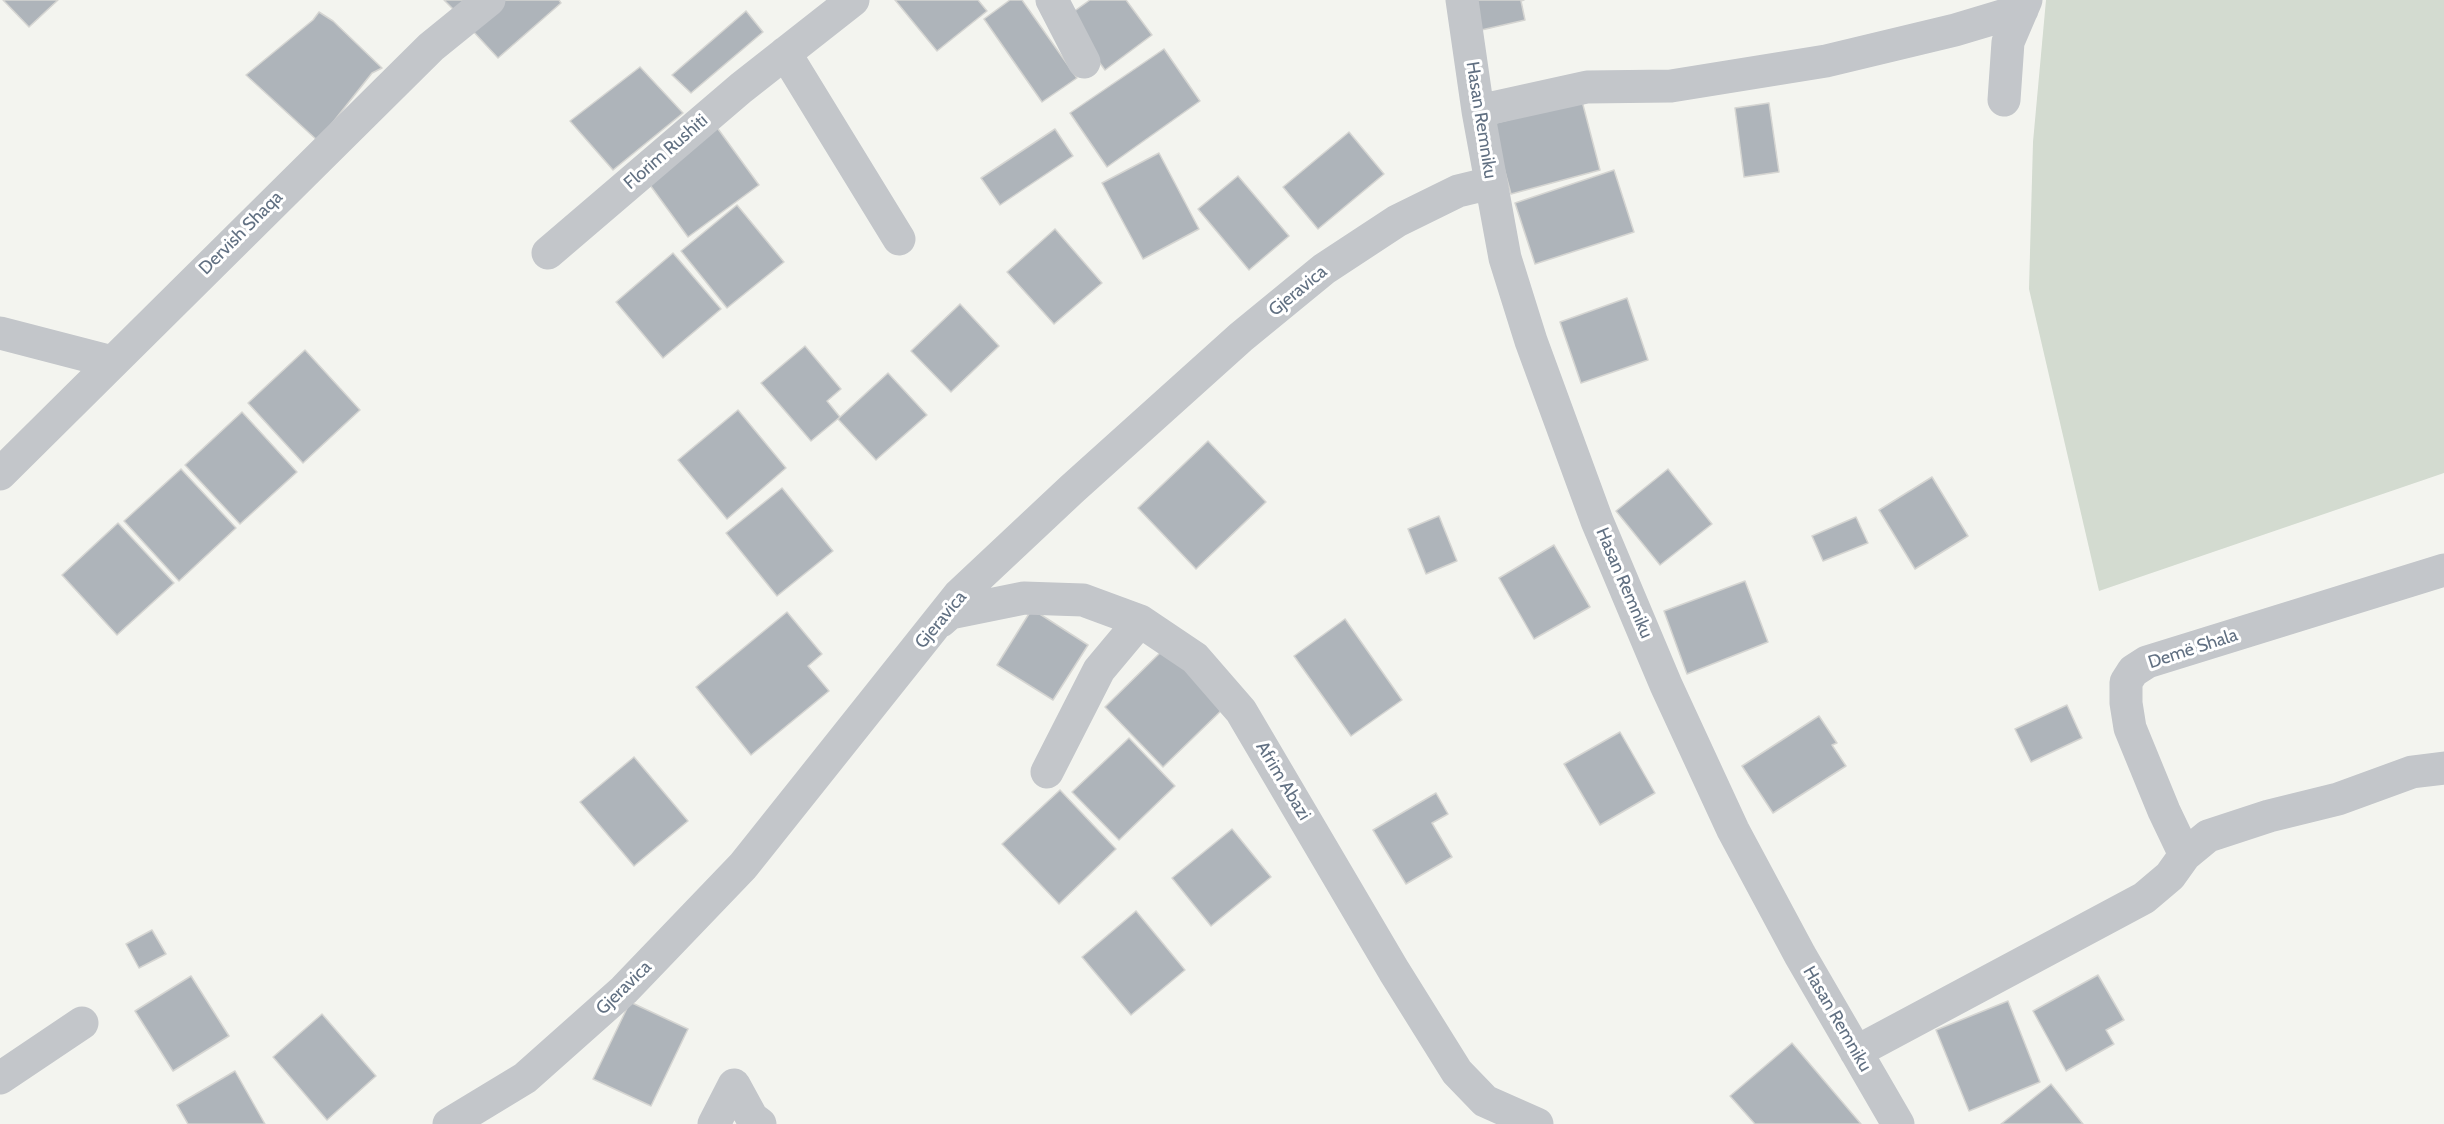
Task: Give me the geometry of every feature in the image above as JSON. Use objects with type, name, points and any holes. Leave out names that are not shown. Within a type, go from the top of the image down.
[{"type":"street","name":"Dervish Shaqa","points":[[0,474],[431,47],[489,0]]},
{"type":"street","name":"Florim Rushiti","points":[[548,253],[785,52],[853,0]]},
{"type":"street","points":[[1052,0],[1084,62]]},
{"type":"street","name":"Hasan Remniku","points":[[1462,0],[1478,111],[1505,258],[1531,341],[1598,521],[1662,674],[1733,830],[1800,955],[1898,1124]]},
{"type":"street","points":[[1478,111],[1587,87],[1671,86],[1826,61],[1955,30],[2024,5]]},
{"type":"street","points":[[2004,100],[2008,42],[2024,5]]},
{"type":"street","points":[[785,52],[899,239]]},
{"type":"street","name":"Gjeravica","points":[[449,1124],[525,1078],[624,990],[743,866],[959,595],[1072,489],[1241,337],[1324,269],[1397,221],[1458,191],[1491,183]]},
{"type":"street","points":[[0,333],[112,362]]},
{"type":"street","name":"Demë Shala","points":[[2186,855],[2164,811],[2130,728],[2126,703],[2126,682],[2133,671],[2147,662],[2444,570]]},
{"type":"street","name":"Afrim Abazi","points":[[932,629],[950,613],[1024,598],[1083,600],[1140,621],[1195,658],[1241,711],[1456,1072],[1485,1101],[1537,1124]]},
{"type":"street","points":[[1047,772],[1099,670],[1140,621]]},
{"type":"street","points":[[1856,1052],[2144,898],[2170,876],[2186,855],[2208,836],[2228,828],[2338,799],[2412,772],[2444,768]]},
{"type":"street","points":[[0,1078],[82,1023]]},
{"type":"street","points":[[714,1124],[734,1085],[756,1121]]},
{"type":"street","points":[[1472,1088],[1487,1124]]},
{"type":"shaded area","points":[[2046,0],[2444,0],[2444,473],[2099,591],[2029,289],[2033,142]]},
{"type":"building","points":[[3,0],[58,0],[29,27]]},
{"type":"building","points":[[444,0],[465,0],[454,10]]},
{"type":"building","points":[[504,0],[559,0],[561,3],[498,58],[471,29]]},
{"type":"building","points":[[895,0],[978,0],[987,11],[937,51]]},
{"type":"building","points":[[1010,0],[1022,0],[1077,78],[1042,102],[984,19]]},
{"type":"building","points":[[1090,0],[1126,0],[1152,35],[1105,70],[1066,17]]},
{"type":"building","points":[[1470,0],[1524,0],[1521,1],[1525,20],[1477,31]]},
{"type":"building","points":[[746,11],[763,32],[691,93],[672,75]]},
{"type":"building","points":[[319,12],[333,21],[382,68],[372,73],[318,141],[246,75],[313,20]]},
{"type":"building","points":[[1164,49],[1200,101],[1107,167],[1070,113]]},
{"type":"building","points":[[640,67],[683,113],[613,170],[570,121]]},
{"type":"building","points":[[1582,101],[1600,170],[1511,194],[1492,124]]},
{"type":"building","points":[[1769,103],[1779,172],[1744,177],[1735,108]]},
{"type":"building","points":[[713,122],[759,185],[688,237],[642,174]]},
{"type":"building","points":[[1055,129],[1073,156],[1000,205],[981,178]]},
{"type":"building","points":[[1349,132],[1384,174],[1318,229],[1283,187]]},
{"type":"building","points":[[1159,153],[1199,229],[1143,259],[1102,183]]},
{"type":"building","points":[[1614,170],[1634,232],[1535,264],[1515,203]]},
{"type":"building","points":[[1238,176],[1289,236],[1249,270],[1198,209]]},
{"type":"building","points":[[737,205],[784,262],[727,308],[681,251]]},
{"type":"building","points":[[1055,229],[1102,283],[1054,324],[1007,272]]},
{"type":"building","points":[[673,253],[721,309],[663,358],[616,302]]},
{"type":"building","points":[[1627,298],[1648,360],[1581,383],[1560,322]]},
{"type":"building","points":[[960,304],[999,346],[951,392],[911,351]]},
{"type":"building","points":[[805,346],[841,389],[827,401],[840,417],[811,441],[761,383]]},
{"type":"building","points":[[305,350],[360,410],[303,463],[248,403]]},
{"type":"building","points":[[888,373],[927,415],[876,460],[838,419]]},
{"type":"building","points":[[738,410],[786,468],[727,519],[678,460]]},
{"type":"building","points":[[242,412],[297,472],[240,524],[185,465]]},
{"type":"building","points":[[1208,441],[1266,502],[1196,569],[1138,508]]},
{"type":"building","points":[[181,469],[236,528],[179,581],[124,521]]},
{"type":"building","points":[[1668,469],[1712,524],[1660,565],[1616,511]]},
{"type":"building","points":[[1932,477],[1968,536],[1915,569],[1879,510]]},
{"type":"building","points":[[782,488],[833,551],[777,596],[726,533]]},
{"type":"building","points":[[1439,516],[1457,561],[1426,574],[1408,529]]},
{"type":"building","points":[[1856,517],[1868,543],[1823,561],[1812,536]]},
{"type":"building","points":[[118,523],[174,583],[117,635],[62,575]]},
{"type":"building","points":[[1554,545],[1590,607],[1534,639],[1499,578]]},
{"type":"building","points":[[1745,581],[1768,642],[1687,674],[1664,611]]},
{"type":"building","points":[[1032,609],[1088,645],[1053,700],[997,665]]},
{"type":"building","points":[[787,612],[822,654],[808,666],[829,691],[751,755],[696,687]]},
{"type":"building","points":[[1345,619],[1402,700],[1351,736],[1294,656]]},
{"type":"building","points":[[1168,645],[1227,705],[1163,767],[1105,707]]},
{"type":"building","points":[[2067,705],[2082,738],[2031,762],[2015,729]]},
{"type":"building","points":[[1819,716],[1837,743],[1832,745],[1846,766],[1773,813],[1742,766]]},
{"type":"building","points":[[1620,732],[1655,793],[1600,825],[1564,764]]},
{"type":"building","points":[[1129,738],[1175,786],[1119,840],[1072,792]]},
{"type":"building","points":[[634,757],[688,821],[634,866],[580,802]]},
{"type":"building","points":[[1060,790],[1116,849],[1059,904],[1002,844]]},
{"type":"building","points":[[1436,793],[1448,814],[1432,823],[1452,857],[1406,884],[1373,830]]},
{"type":"building","points":[[1232,829],[1271,877],[1211,926],[1172,878]]},
{"type":"building","points":[[1136,911],[1185,970],[1131,1015],[1082,957]]},
{"type":"building","points":[[152,930],[166,954],[139,968],[126,944]]},
{"type":"building","points":[[2098,975],[2124,1020],[2106,1030],[2114,1044],[2066,1071],[2033,1011]]},
{"type":"building","points":[[191,976],[229,1036],[173,1071],[135,1011]]},
{"type":"building","points":[[2008,1001],[2040,1082],[1969,1111],[1936,1030]]},
{"type":"building","points":[[630,1002],[688,1029],[651,1106],[593,1079]]},
{"type":"building","points":[[322,1014],[376,1076],[327,1120],[273,1057]]},
{"type":"building","points":[[1792,1043],[1861,1124],[1755,1124],[1730,1096]]},
{"type":"building","points":[[235,1071],[265,1124],[188,1124],[177,1105]]},
{"type":"building","points":[[2051,1084],[2083,1124],[2001,1124]]}]
